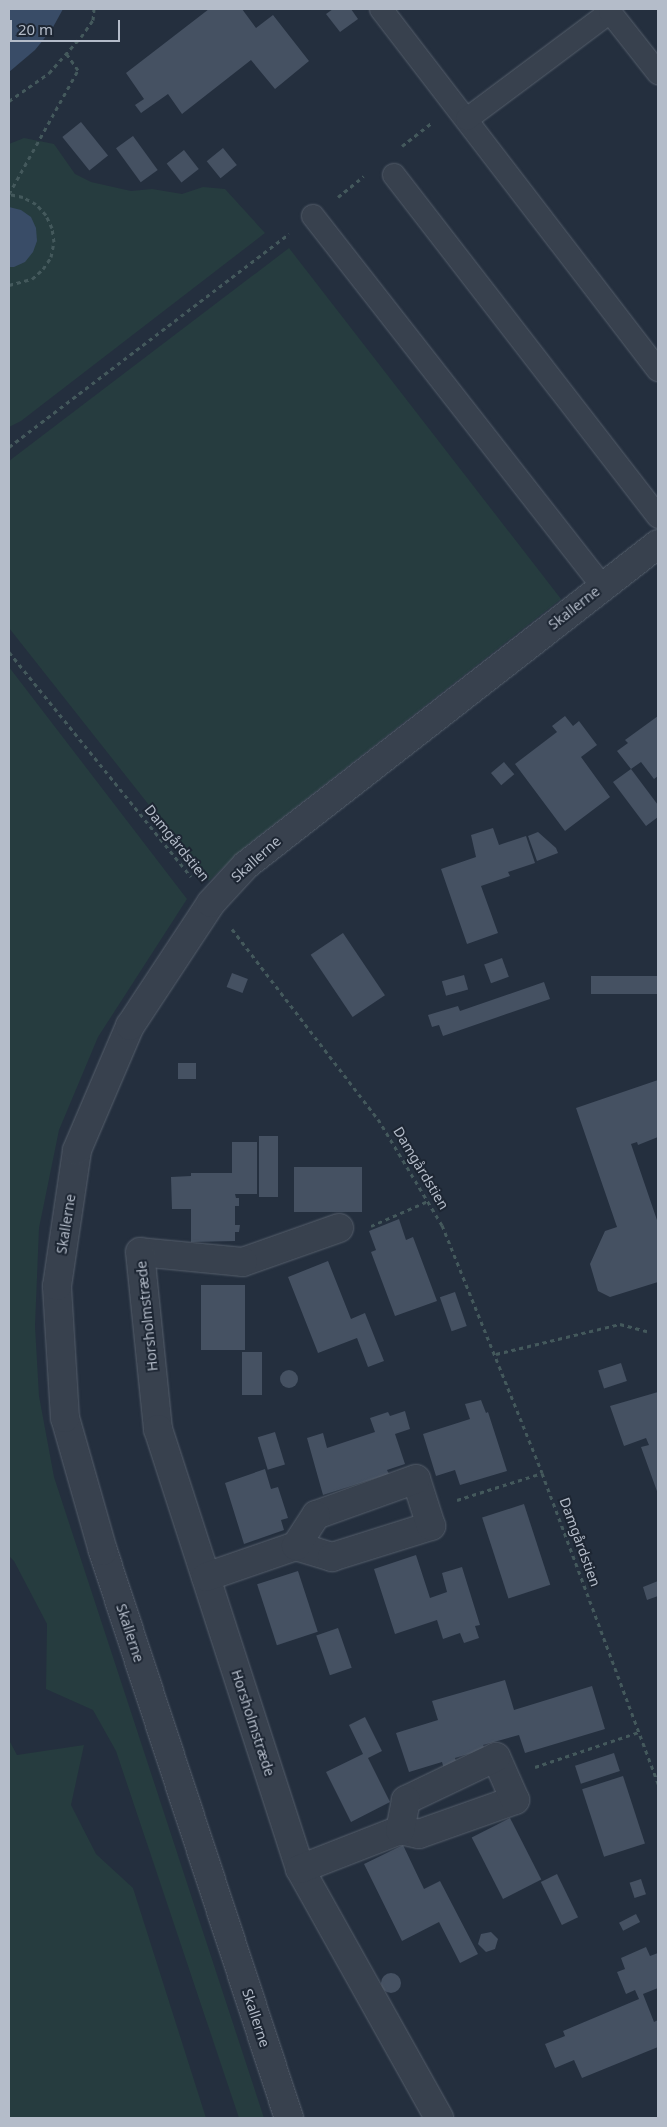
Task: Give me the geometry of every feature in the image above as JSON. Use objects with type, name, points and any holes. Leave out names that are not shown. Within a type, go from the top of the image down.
[{"type":"street","name":"Skallerne","points":[[289,2118],[103,1551],[65,1418],[57,1286],[78,1150],[130,1026],[211,903],[246,865],[658,544]]},
{"type":"street","name":"Horsholmstræde","points":[[339,1228],[243,1262],[140,1252],[158,1429],[300,1869],[439,2118]]},
{"type":"street","points":[[206,1577],[296,1546],[332,1557],[431,1526],[416,1479],[316,1515],[296,1546]]},
{"type":"street","points":[[300,1869],[400,1830],[419,1834],[515,1800],[496,1757],[406,1800],[400,1830]]},
{"type":"lane","points":[[382,9],[658,370]]},
{"type":"lane","points":[[467,119],[610,12],[658,73]]},
{"type":"lane","points":[[394,175],[658,517]]},
{"type":"lane","points":[[313,216],[602,586]]},
{"type":"path","points":[[9,101],[49,73],[93,20],[94,9]]},
{"type":"path","points":[[9,285],[32,279],[43,269],[50,257],[54,242],[52,228],[41,209],[23,197],[9,194],[78,70],[66,53]]},
{"type":"path","name":"Damgårdstien","points":[[9,652],[211,903],[378,1119],[442,1225],[496,1354],[542,1473],[658,1784]]},
{"type":"path","points":[[339,1228],[353,1234],[428,1201]]},
{"type":"path","points":[[496,1354],[620,1324],[647,1331]]},
{"type":"path","points":[[426,1510],[542,1473]]},
{"type":"path","points":[[505,1778],[639,1732]]},
{"type":"green space","points":[[24,138],[54,144],[75,174],[91,182],[131,191],[152,189],[182,194],[203,187],[225,189],[265,233],[21,421],[9,427],[9,144]]},
{"type":"green space","points":[[289,248],[561,599],[246,846],[209,881],[9,628],[9,461]]},
{"type":"green space","points":[[9,667],[187,899],[98,1037],[59,1130],[39,1228],[35,1326],[39,1396],[54,1477],[264,2118],[239,2118],[116,1751],[93,1710],[46,1689],[47,1624],[14,1561],[9,1556]]},
{"type":"green space","points":[[9,1740],[17,1755],[84,1745],[71,1805],[96,1854],[133,1888],[206,2118],[9,2118]]},
{"type":"water","points":[[9,9],[63,9],[52,29],[35,50],[9,72]]},
{"type":"water","points":[[9,207],[21,210],[31,217],[36,228],[37,241],[33,252],[25,262],[14,267],[9,267]]},
{"type":"building","points":[[209,9],[242,9],[256,28],[273,15],[309,61],[275,89],[251,60],[182,114],[168,94],[141,113],[135,105],[144,99],[126,73]]},
{"type":"building","points":[[333,9],[351,9],[358,19],[340,32],[326,14]]},
{"type":"building","points":[[81,122],[108,155],[89,171],[62,137]]},
{"type":"building","points":[[133,136],[158,170],[141,182],[116,148]]},
{"type":"building","points":[[223,148],[237,165],[221,178],[207,161]]},
{"type":"building","points":[[184,150],[199,169],[181,182],[167,164]]},
{"type":"building","points":[[565,716],[573,726],[579,721],[597,745],[581,757],[610,797],[565,831],[515,764],[557,732],[552,726]]},
{"type":"building","points":[[658,716],[658,776],[654,779],[641,762],[631,769],[617,751],[628,743],[625,740]]},
{"type":"building","points":[[504,762],[514,774],[501,785],[491,773]]},
{"type":"building","points":[[631,769],[658,805],[658,817],[646,826],[613,782]]},
{"type":"building","points":[[493,828],[499,845],[526,836],[535,863],[508,872],[510,876],[481,886],[498,933],[467,944],[441,869],[476,857],[471,835]]},
{"type":"building","points":[[538,832],[556,848],[558,853],[537,861],[528,836]]},
{"type":"building","points":[[343,933],[385,995],[353,1017],[311,955]]},
{"type":"building","points":[[502,958],[509,977],[491,983],[484,964]]},
{"type":"building","points":[[232,973],[248,979],[242,993],[227,987]]},
{"type":"building","points":[[464,975],[468,989],[446,996],[442,981]]},
{"type":"building","points":[[591,976],[658,976],[658,994],[591,994]]},
{"type":"building","points":[[544,982],[550,999],[443,1036],[439,1025],[432,1027],[428,1015],[458,1006],[460,1011]]},
{"type":"building","points":[[178,1063],[196,1063],[196,1079],[178,1079]]},
{"type":"building","points":[[658,1080],[658,1137],[638,1145],[637,1142],[631,1144],[658,1223],[658,1282],[610,1297],[598,1291],[590,1264],[605,1231],[617,1227],[576,1108]]},
{"type":"building","points":[[259,1136],[278,1136],[278,1197],[259,1197]]},
{"type":"building","points":[[232,1142],[257,1142],[257,1194],[235,1194],[236,1198],[239,1198],[239,1206],[235,1206],[235,1225],[240,1225],[239,1232],[235,1232],[235,1241],[191,1242],[191,1209],[172,1209],[171,1177],[191,1176],[191,1173],[232,1173]]},
{"type":"building","points":[[294,1167],[362,1167],[362,1212],[294,1212]]},
{"type":"building","points":[[399,1219],[406,1240],[413,1237],[437,1301],[395,1316],[371,1252],[376,1250],[369,1231]]},
{"type":"building","points":[[328,1261],[351,1319],[365,1313],[384,1361],[368,1367],[357,1338],[318,1353],[288,1277]]},
{"type":"building","points":[[201,1285],[245,1285],[245,1350],[201,1350]]},
{"type":"building","points":[[455,1292],[467,1326],[452,1331],[440,1297]]},
{"type":"building","points":[[242,1352],[262,1352],[262,1395],[242,1395]]},
{"type":"building","points":[[621,1363],[627,1381],[604,1388],[598,1370]]},
{"type":"building","points":[[289,1370],[295,1373],[298,1379],[295,1385],[289,1388],[283,1385],[280,1379],[283,1373]]},
{"type":"building","points":[[658,1392],[658,1494],[641,1447],[649,1445],[646,1438],[624,1446],[610,1406]]},
{"type":"building","points":[[481,1400],[486,1413],[488,1412],[507,1471],[460,1485],[455,1470],[436,1476],[423,1434],[470,1419],[465,1404]]},
{"type":"building","points":[[405,1411],[410,1429],[395,1434],[405,1464],[387,1470],[389,1474],[323,1495],[307,1438],[323,1433],[327,1448],[375,1432],[370,1418],[388,1412],[390,1416]]},
{"type":"building","points":[[275,1432],[285,1465],[268,1470],[258,1437]]},
{"type":"building","points":[[265,1469],[271,1489],[278,1487],[288,1518],[281,1520],[284,1530],[244,1544],[225,1483]]},
{"type":"building","points":[[524,1504],[550,1585],[508,1598],[482,1518]]},
{"type":"building","points":[[416,1555],[430,1598],[447,1592],[442,1573],[462,1567],[480,1625],[475,1626],[479,1638],[464,1643],[460,1633],[443,1639],[437,1620],[395,1634],[374,1569]]},
{"type":"building","points":[[298,1571],[318,1632],[277,1645],[257,1584]]},
{"type":"building","points":[[658,1581],[658,1596],[647,1600],[643,1587]]},
{"type":"building","points":[[338,1628],[352,1668],[330,1675],[316,1635]]},
{"type":"building","points":[[505,1680],[514,1710],[592,1686],[605,1729],[525,1753],[519,1735],[483,1745],[485,1749],[455,1758],[457,1765],[444,1769],[442,1762],[409,1772],[396,1733],[438,1720],[432,1701]]},
{"type":"building","points":[[365,1717],[382,1751],[368,1758],[390,1802],[351,1822],[326,1772],[363,1754],[349,1725]]},
{"type":"building","points":[[614,1753],[620,1771],[581,1784],[575,1766]]},
{"type":"building","points":[[623,1776],[645,1844],[604,1857],[582,1789]]},
{"type":"building","points":[[510,1818],[541,1879],[503,1899],[472,1838]]},
{"type":"building","points":[[403,1845],[424,1889],[440,1881],[478,1954],[460,1963],[439,1922],[402,1941],[364,1864]]},
{"type":"building","points":[[557,1874],[578,1917],[562,1925],[541,1882]]},
{"type":"building","points":[[641,1879],[646,1894],[635,1898],[630,1883]]},
{"type":"building","points":[[636,1914],[640,1922],[623,1931],[619,1923]]},
{"type":"building","points":[[491,1932],[498,1939],[495,1949],[486,1952],[478,1944],[481,1934]]},
{"type":"building","points":[[646,1947],[650,1956],[658,1953],[658,1988],[643,1994],[654,2022],[658,2020],[658,2047],[582,2078],[574,2060],[555,2068],[545,2044],[565,2036],[563,2031],[639,1999],[635,1990],[626,1994],[617,1972],[625,1969],[621,1958]]},
{"type":"building","points":[[391,1973],[398,1976],[401,1983],[398,1990],[391,1993],[384,1990],[381,1983],[384,1976]]}]
